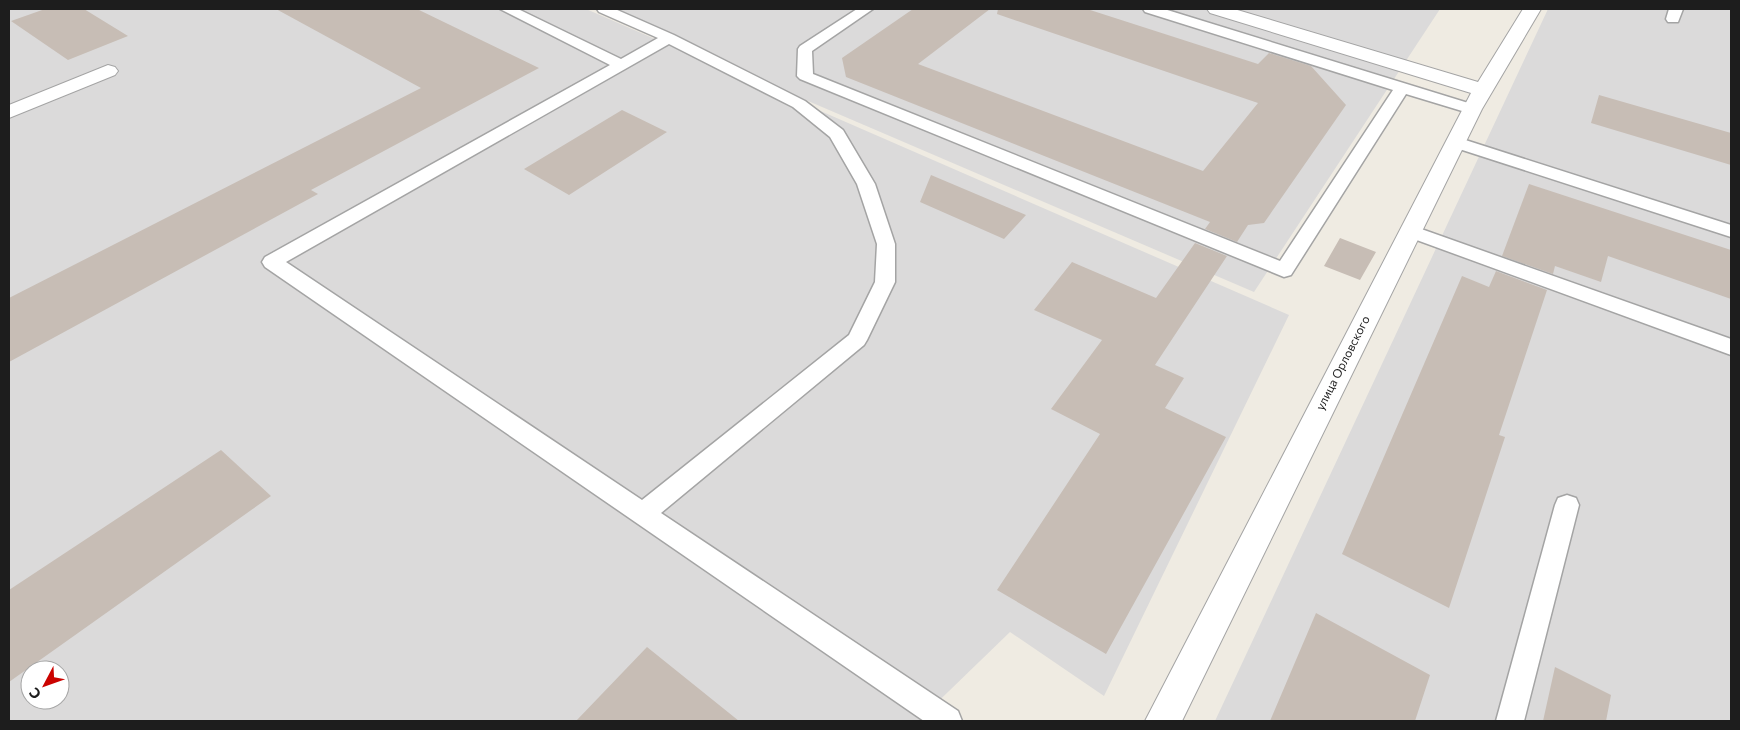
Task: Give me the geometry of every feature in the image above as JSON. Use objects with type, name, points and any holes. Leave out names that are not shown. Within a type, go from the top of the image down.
[{"type":"street","points":[[1216,9],[1477,100]]},
{"type":"street","name":"улица Орловского","points":[[1163,721],[1477,100],[1532,9]]},
{"type":"street","points":[[9,112],[108,71]]},
{"type":"lane","points":[[507,9],[622,65]]},
{"type":"lane","points":[[604,9],[670,38],[799,104],[837,134],[866,184],[886,244],[885,282],[857,340],[644,513]]},
{"type":"lane","points":[[866,9],[805,50],[805,76],[1284,270],[1402,88]]},
{"type":"lane","points":[[1150,9],[1402,88],[1477,100]]},
{"type":"lane","points":[[670,38],[272,262],[644,513],[892,685],[948,721]]},
{"type":"lane","points":[[1456,142],[1731,231]]},
{"type":"lane","points":[[1410,231],[1731,347]]},
{"type":"lane","points":[[1510,721],[1566,505]]},
{"type":"shaded area","points":[[9,9],[586,9],[1289,315],[1104,696],[1010,632],[918,721],[9,721]]},
{"type":"shaded area","points":[[593,9],[1440,9],[1254,292]]},
{"type":"shaded area","points":[[1548,9],[1731,9],[1731,721],[1215,721]]},
{"type":"building","points":[[45,9],[84,9],[128,36],[68,60],[11,21]]},
{"type":"building","points":[[276,9],[417,9],[539,68],[311,190],[318,194],[9,362],[9,298],[421,88]]},
{"type":"building","points":[[913,9],[990,9],[918,64],[1203,171],[1258,103],[997,14],[998,9],[1087,9],[1258,64],[1269,53],[1311,66],[1346,105],[1264,223],[1248,225],[1237,242],[1205,229],[1210,222],[846,77],[842,58]]},
{"type":"building","points":[[1599,95],[1731,133],[1731,165],[1591,123]]},
{"type":"building","points":[[622,110],[667,132],[569,195],[524,169]]},
{"type":"building","points":[[931,175],[1026,215],[1004,239],[920,202]]},
{"type":"building","points":[[1529,184],[1731,250],[1731,299],[1608,256],[1601,282],[1555,266],[1553,274],[1502,256]]},
{"type":"building","points":[[1340,238],[1376,252],[1360,280],[1324,266]]},
{"type":"building","points":[[1195,243],[1227,256],[1155,365],[1184,378],[1165,408],[1226,437],[1106,654],[997,590],[1100,434],[1051,409],[1102,340],[1034,310],[1072,262],[1156,298]]},
{"type":"building","points":[[1496,271],[1547,290],[1499,435],[1505,437],[1449,608],[1342,554],[1462,276],[1489,287]]},
{"type":"building","points":[[221,450],[271,496],[40,660],[20,660],[20,674],[9,682],[9,590]]},
{"type":"building","points":[[1316,613],[1430,675],[1415,721],[1270,721]]},
{"type":"building","points":[[647,647],[739,721],[576,721]]},
{"type":"building","points":[[1555,667],[1611,695],[1606,721],[1543,721]]}]
